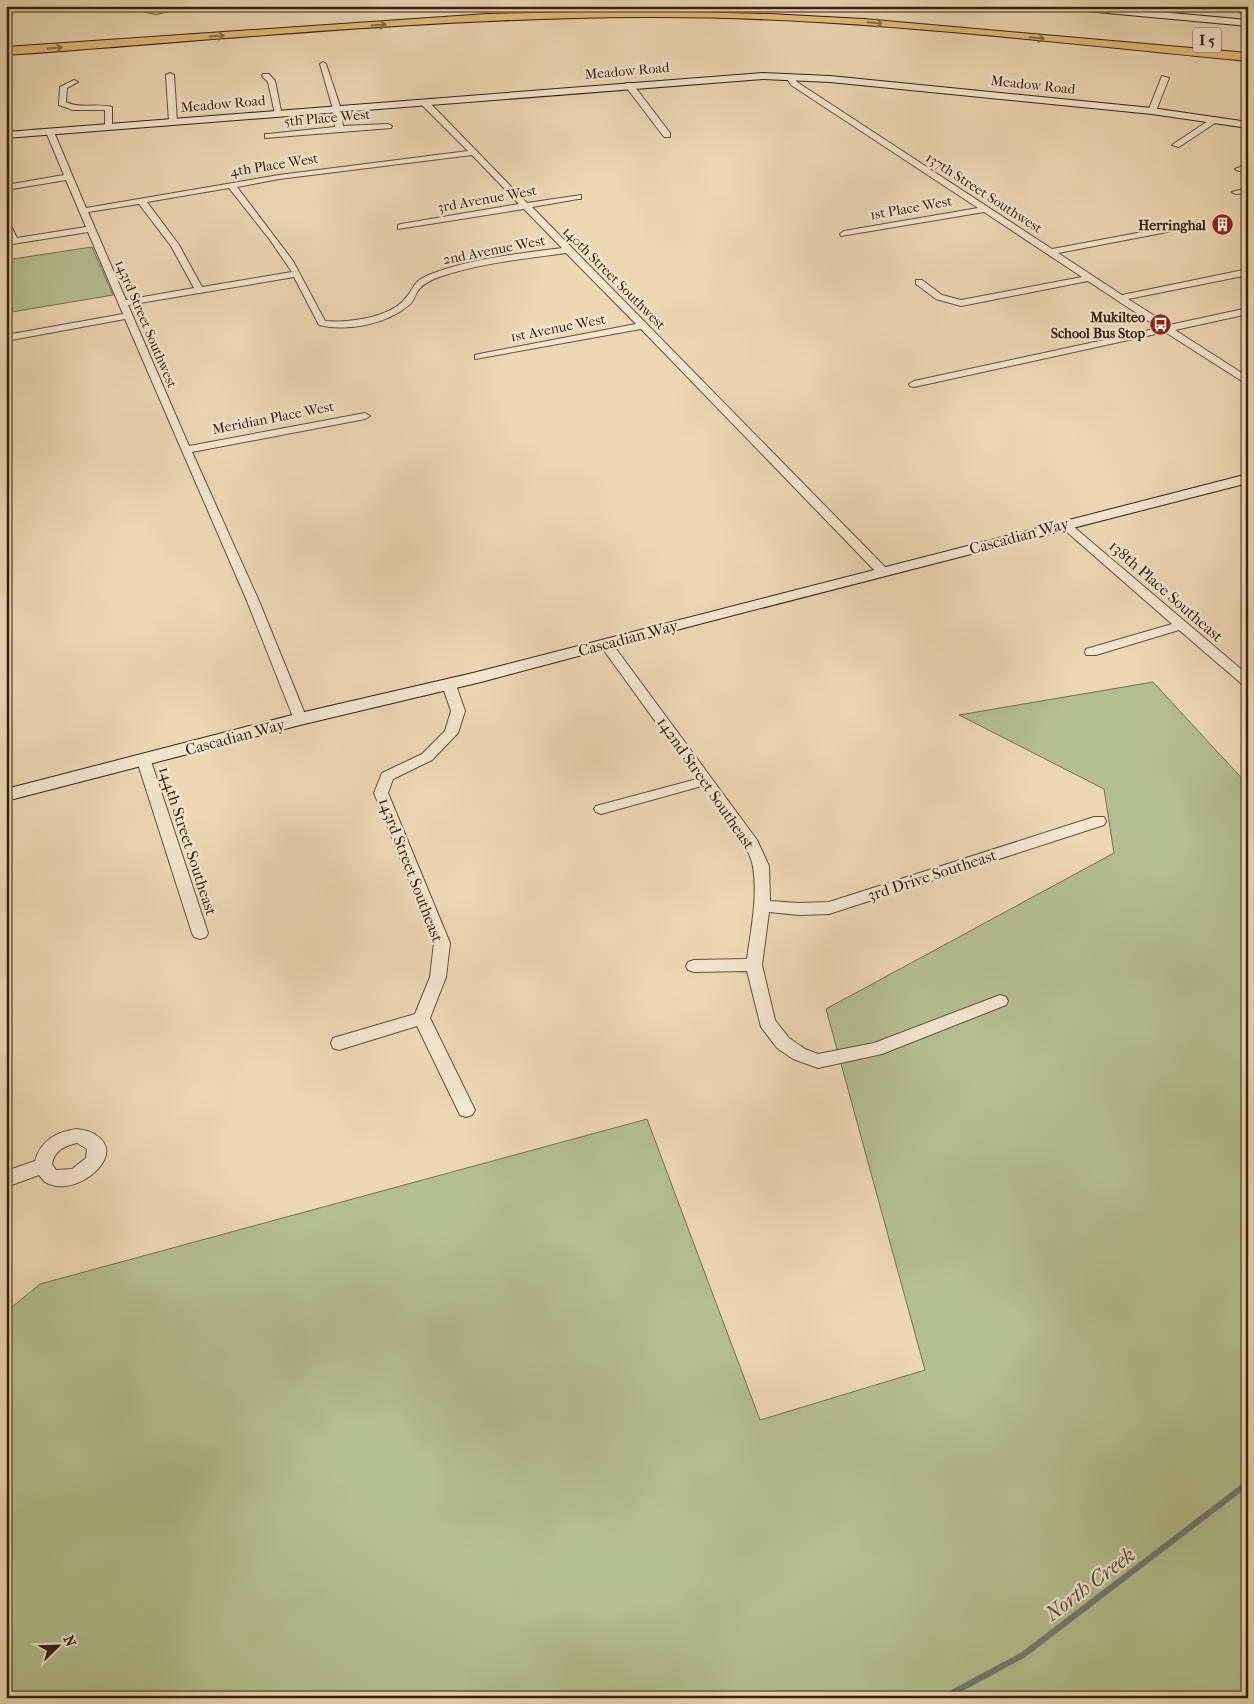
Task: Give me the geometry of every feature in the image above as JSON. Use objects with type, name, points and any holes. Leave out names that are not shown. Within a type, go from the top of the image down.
[{"type":"highway","points":[[447,8],[476,6]]},
{"type":"highway","points":[[6,40],[428,9]]},
{"type":"highway","name":"I 5","points":[[6,51],[487,17],[654,14],[750,16],[864,22],[1248,57]]},
{"type":"street","points":[[142,6],[144,10],[156,12],[186,6]]},
{"type":"street","points":[[1064,6],[1248,23]]},
{"type":"street","points":[[1230,6],[1248,14]]},
{"type":"street","points":[[323,64],[337,109],[339,128]]},
{"type":"street","points":[[170,75],[173,122]]},
{"type":"street","points":[[266,76],[271,81],[279,114]]},
{"type":"street","name":"Meadow Road","points":[[6,135],[629,85],[740,77],[790,76],[849,80],[1152,111],[1248,125]]},
{"type":"street","name":"137th Street Southwest","points":[[790,76],[794,83],[1248,382]]},
{"type":"street","points":[[1152,111],[1165,78]]},
{"type":"street","points":[[74,82],[64,87],[62,103],[72,108],[98,107],[109,110],[110,127]]},
{"type":"street","points":[[629,85],[667,135]]},
{"type":"street","name":"140th Street Southwest","points":[[424,102],[524,207],[786,471],[882,571]]},
{"type":"street","points":[[1176,145],[1217,119]]},
{"type":"street","name":"5th Place West","points":[[268,136],[339,128],[388,126]]},
{"type":"street","name":"143rd Street Southwest","points":[[50,132],[122,304],[253,602],[300,719]]},
{"type":"street","name":"4th Place West","points":[[82,211],[342,168],[472,153]]},
{"type":"street","points":[[6,188],[68,177]]},
{"type":"street","points":[[122,304],[297,274],[284,253],[231,185]]},
{"type":"street","points":[[1236,192],[1248,190]]},
{"type":"street","name":"3rd Avenue West","points":[[401,227],[578,197]]},
{"type":"street","points":[[142,202],[176,245],[200,291]]},
{"type":"street","name":"1st Place West","points":[[844,234],[984,209]]},
{"type":"street","points":[[6,224],[10,241],[90,229]]},
{"type":"street","points":[[1049,252],[1193,224]]},
{"type":"street","name":"2nd Avenue West","points":[[297,274],[312,309],[322,323],[344,324],[372,320],[390,313],[408,302],[414,289],[431,277],[464,267],[567,250]]},
{"type":"street","points":[[1120,298],[1248,272]]},
{"type":"street","points":[[919,282],[939,297],[961,303],[1089,278]]},
{"type":"street","points":[[914,384],[1248,311]]},
{"type":"street","points":[[6,338],[128,316]]},
{"type":"street","name":"1st Avenue West","points":[[479,357],[643,326]]},
{"type":"street","name":"Meridian Place West","points":[[186,450],[365,416]]},
{"type":"street","name":"Cascadian Way","points":[[6,795],[300,719],[449,685],[606,645],[882,571],[1248,478]]},
{"type":"street","name":"138th Place Southeast","points":[[1064,524],[1248,682]]},
{"type":"street","points":[[1091,652],[1181,625]]},
{"type":"street","name":"142nd Street Southeast","points":[[606,645],[752,844],[761,866],[762,906],[754,965],[767,1022],[783,1043],[799,1054],[818,1061],[876,1049],[1000,1001]]},
{"type":"street","name":"143rd Street Southeast","points":[[422,1018],[438,977],[442,943],[381,793],[388,776],[426,757],[450,733],[458,711],[449,685]]},
{"type":"street","name":"144th Street Southeast","points":[[144,760],[200,933]]},
{"type":"street","points":[[601,810],[706,781]]},
{"type":"street","name":"3rd Drive Southeast","points":[[762,906],[799,910],[829,908],[1099,822]]},
{"type":"street","points":[[694,966],[754,965]]},
{"type":"street","points":[[339,1043],[422,1018],[466,1110]]},
{"type":"street","points":[[6,1179],[43,1166]]},
{"type":"green space","points":[[92,247],[113,295],[6,313],[6,260]]},
{"type":"green space","points":[[1153,682],[1248,785],[1248,1698],[6,1698],[6,1312],[40,1284],[647,1119],[760,1420],[925,1370],[826,1009],[1114,853],[1104,789],[959,715]]},
{"type":"waterway","name":"North Creek","points":[[943,1698],[1023,1655],[1248,1483]]},
{"type":"place","name":"Herringhal","points":[[1222,225]]},
{"type":"place","name":"Mukilteo School Bus Stop","points":[[1161,325]]}]
